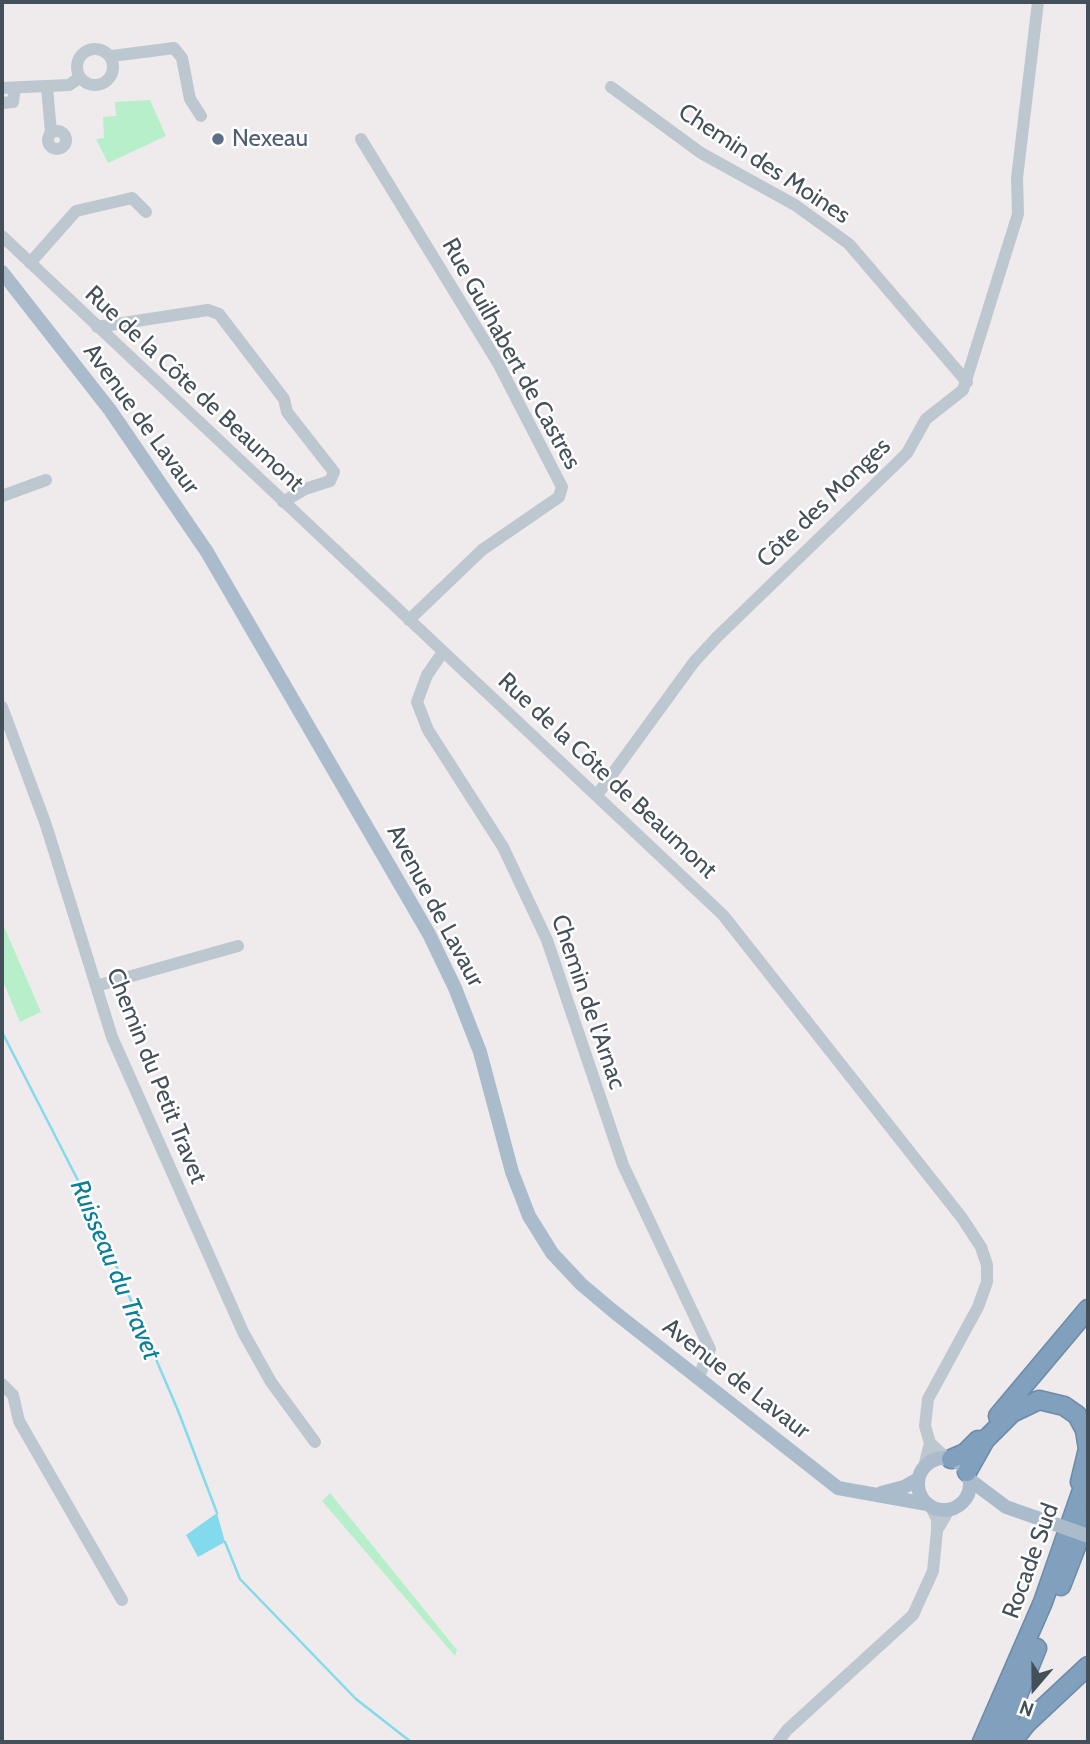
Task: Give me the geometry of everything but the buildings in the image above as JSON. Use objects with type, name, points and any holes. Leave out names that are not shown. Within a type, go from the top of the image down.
[{"type":"highway","points":[[948,1458],[965,1453],[982,1436],[1088,1309]]},
{"type":"highway","points":[[969,1476],[985,1440],[1012,1413],[1039,1400],[1064,1405],[1077,1415],[1088,1449],[1083,1512]]},
{"type":"highway","name":"Rocade Sud","points":[[999,1742],[1083,1512],[1088,1473]]},
{"type":"highway","name":"Rocade Sud","points":[[982,1742],[1083,1512]]},
{"type":"highway","points":[[1012,1742],[1027,1723],[1088,1665]]},
{"type":"main road","name":"Avenue de Lavaur","points":[[2,272],[110,410],[207,552],[429,934],[455,988],[480,1052],[512,1172],[529,1216],[552,1253],[581,1284],[838,1488],[929,1505]]},
{"type":"main road","points":[[869,1494],[895,1490],[938,1459],[948,1458],[1006,1507]]},
{"type":"main road","points":[[921,1473],[919,1492],[929,1505],[954,1507],[979,1502],[1006,1507],[1088,1536]]},
{"type":"main road","points":[[954,1507],[968,1494],[969,1476]]},
{"type":"street","name":"Côte des Monges","points":[[597,795],[702,653],[907,453],[926,419],[959,394],[967,382],[1018,214],[1017,178],[1038,2]]},
{"type":"street","points":[[79,78],[76,61],[81,54],[104,52],[112,56],[174,48],[182,58],[190,99],[201,116]]},
{"type":"street","points":[[79,78],[84,81],[111,78],[114,68],[112,56]]},
{"type":"street","points":[[2,103],[13,102],[8,88],[69,85],[79,78]]},
{"type":"street","points":[[47,87],[51,133]]},
{"type":"street","name":"Chemin des Moines","points":[[611,87],[701,153],[795,205],[849,244],[967,382]]},
{"type":"street","name":"Rue Guilhabert de Castres","points":[[361,139],[498,363],[562,487],[559,497],[482,550],[409,620]]},
{"type":"street","points":[[30,263],[76,211],[132,198],[146,212]]},
{"type":"street","name":"Rue de la Côte de Beaumont","points":[[2,236],[723,915],[962,1218],[981,1247],[987,1265],[986,1282],[978,1307],[928,1399],[925,1426],[930,1443],[921,1473]]},
{"type":"street","points":[[97,327],[208,310],[219,314],[284,398],[287,412],[334,472],[330,481],[283,502]]},
{"type":"street","points":[[2,496],[46,480]]},
{"type":"street","name":"Chemin de l'Arnac","points":[[443,652],[426,675],[417,702],[428,730],[503,847],[547,940],[624,1165],[710,1349],[698,1379]]},
{"type":"street","name":"Chemin du Petit Travet","points":[[2,707],[46,825],[112,1037],[243,1332],[271,1382],[315,1442]]},
{"type":"street","points":[[96,986],[238,946]]},
{"type":"street","points":[[2,1384],[13,1395],[19,1421],[122,1600]]},
{"type":"street","points":[[930,1443],[948,1458]]},
{"type":"street","points":[[778,1742],[787,1730],[913,1615],[933,1571],[937,1519],[929,1505]]},
{"type":"street","points":[[937,1531],[954,1507]]},
{"type":"green space","points":[[150,100],[166,136],[108,163],[96,139],[104,138],[103,117],[116,116],[115,102]]},
{"type":"green space","points":[[2,922],[41,1012],[20,1022],[2,979]]},
{"type":"green space","points":[[330,1493],[457,1650],[455,1656],[322,1501]]},
{"type":"water","points":[[217,1513],[225,1542],[198,1557],[186,1535]]},
{"type":"waterway","name":"Ruisseau du Travet","points":[[2,1032],[88,1200],[179,1413],[217,1513]]},
{"type":"waterway","points":[[225,1542],[240,1579],[356,1699],[411,1742]]},
{"type":"place","name":"Nexeau","points":[[218,139]]}]
